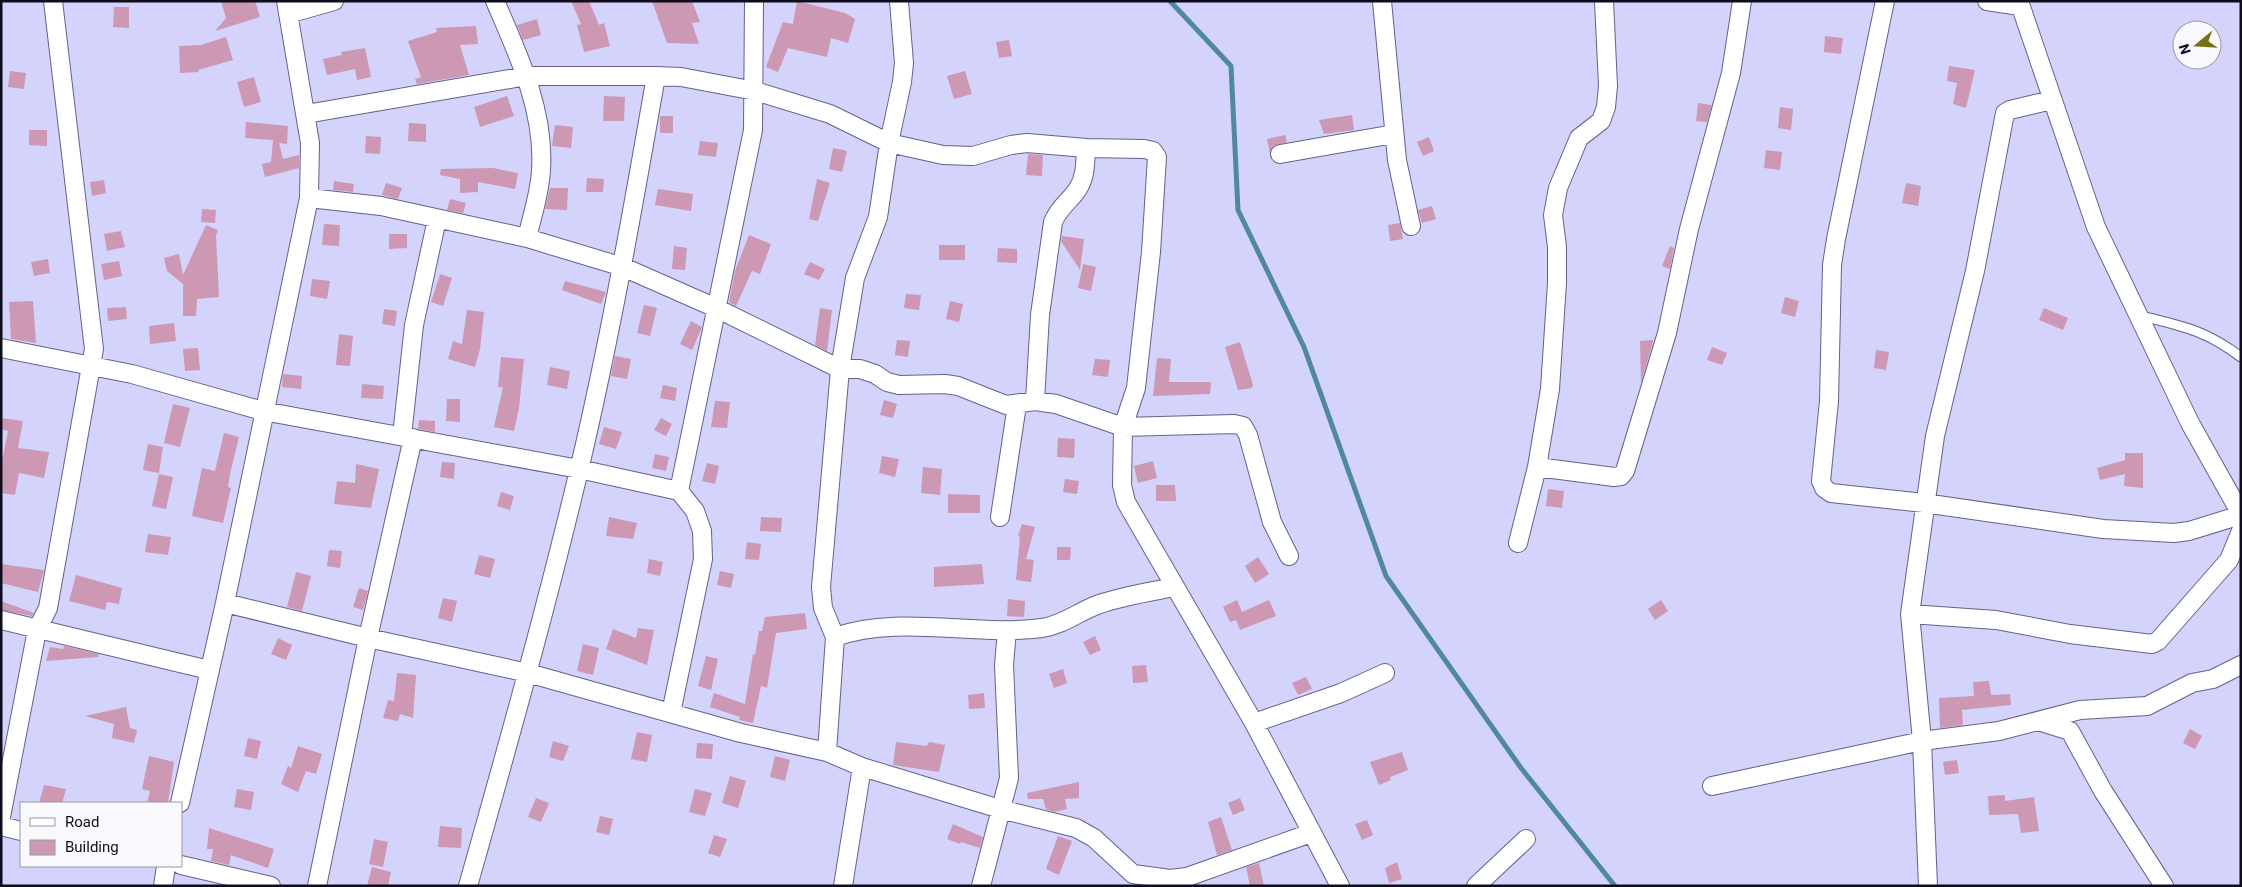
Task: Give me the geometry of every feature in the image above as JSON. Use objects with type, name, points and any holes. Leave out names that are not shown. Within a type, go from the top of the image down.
[{"type":"street","points":[[1,817],[38,630],[48,608],[94,349],[53,1]]},
{"type":"street","points":[[180,802],[225,603],[263,411],[309,198],[310,143],[287,8],[334,1]]},
{"type":"street","points":[[495,1],[527,76],[540,137],[541,171],[527,238]]},
{"type":"street","points":[[680,491],[753,130],[755,91],[754,1]]},
{"type":"street","points":[[827,752],[835,637],[823,608],[821,587],[840,370],[855,278],[878,217],[904,63],[899,1]]},
{"type":"street","points":[[1382,1],[1397,160],[1411,226]]},
{"type":"street","points":[[1518,543],[1537,466],[1550,389],[1557,283],[1557,247],[1553,215],[1558,188],[1579,138],[1601,121],[1606,107],[1608,86],[1604,1]]},
{"type":"street","points":[[1537,466],[1614,477],[1621,476],[1625,471],[1667,333],[1689,229],[1731,73],[1742,1]]},
{"type":"street","points":[[1885,1],[1834,248],[1829,401],[1821,480],[1824,488],[1831,493],[1924,503],[2103,529],[2174,533],[2188,531],[2241,514],[2205,453],[2092,219],[2020,4],[1987,1]]},
{"type":"street","points":[[306,114],[527,76],[681,77],[755,91],[830,114],[889,143],[943,154],[973,156],[1011,145],[1027,143],[1153,151],[1157,157],[1151,252],[1136,388],[1123,427],[1122,485],[1126,502],[1254,723],[1340,886]]},
{"type":"street","points":[[468,886],[528,673],[579,469],[623,267],[656,76]]},
{"type":"street","points":[[1928,886],[1922,741],[1910,614],[1924,503],[1935,436],[1975,270],[2005,113],[2010,110],[2052,100]]},
{"type":"street","points":[[1280,154],[1394,134]]},
{"type":"street","points":[[1035,402],[1040,315],[1054,222],[1058,209],[1078,188],[1083,179],[1086,148]]},
{"type":"street","points":[[309,198],[381,206],[437,218],[527,238],[623,267],[716,308],[840,370],[860,369],[875,374],[887,382],[958,386],[1006,405],[1035,402],[1056,404],[1123,427],[1234,424],[1243,426],[1248,435],[1272,522],[1289,556]]},
{"type":"street","points":[[317,886],[408,437],[414,325],[437,218]]},
{"type":"street","points":[[1,348],[149,378],[263,411],[579,469],[680,491],[695,511],[702,531],[703,559],[671,713]]},
{"type":"street","points":[[1000,517],[1017,405]]},
{"type":"street","points":[[1910,614],[1996,620],[2070,634],[2152,644],[2158,641],[2229,560],[2241,531]]},
{"type":"street","points":[[835,637],[868,628],[1007,630],[1041,628],[1061,624],[1102,604],[1175,586]]},
{"type":"street","points":[[225,603],[368,638],[528,673],[741,733],[827,752],[862,767],[1000,809],[1076,828],[1094,838],[1132,880],[1187,877],[1311,833]]},
{"type":"street","points":[[1,620],[209,670]]},
{"type":"street","points":[[981,886],[1008,778],[1004,665],[1007,630]]},
{"type":"street","points":[[1712,786],[1922,741],[1999,731],[2080,710],[2147,706],[2192,683],[2213,679],[2241,665]]},
{"type":"street","points":[[1254,723],[1341,693],[1385,673]]},
{"type":"street","points":[[2038,721],[2070,731],[2103,792],[2164,886]]},
{"type":"street","points":[[843,886],[862,767]]},
{"type":"street","points":[[1,826],[20,831]]},
{"type":"street","points":[[1476,886],[1526,839]]},
{"type":"street","points":[[182,865],[271,886]]},
{"type":"street","points":[[163,886],[166,867]]},
{"type":"lane","points":[[2138,315],[2198,330],[2220,340],[2241,357]]},
{"type":"building","points":[[221,1],[255,1],[260,17],[215,31],[226,18]]},
{"type":"building","points":[[571,1],[589,1],[599,25],[604,23],[610,46],[584,52],[577,25],[581,24]]},
{"type":"building","points":[[652,1],[692,1],[700,22],[692,23],[699,44],[667,43]]},
{"type":"building","points":[[797,1],[845,13],[855,19],[848,43],[831,38],[827,57],[788,48],[778,72],[766,67],[783,22],[793,24]]},
{"type":"building","points":[[114,7],[129,7],[129,28],[113,27]]},
{"type":"building","points":[[537,19],[541,35],[523,40],[517,25]]},
{"type":"building","points":[[476,26],[478,44],[460,45],[469,75],[417,84],[415,79],[421,77],[408,41],[437,32],[436,28]]},
{"type":"building","points":[[1825,36],[1843,38],[1841,54],[1824,52]]},
{"type":"building","points":[[226,37],[233,60],[198,70],[199,72],[180,73],[179,46],[201,45]]},
{"type":"building","points":[[1009,40],[1012,56],[999,58],[996,42]]},
{"type":"building","points":[[365,48],[371,77],[357,80],[355,69],[327,75],[323,59],[342,55],[341,52]]},
{"type":"building","points":[[1949,66],[1975,70],[1966,108],[1953,104],[1957,83],[1947,81]]},
{"type":"building","points":[[10,71],[26,73],[24,89],[8,87]]},
{"type":"building","points":[[965,71],[972,94],[954,99],[947,76]]},
{"type":"building","points":[[254,77],[261,102],[244,107],[237,82]]},
{"type":"building","points":[[507,96],[514,116],[480,127],[474,107]]},
{"type":"building","points":[[604,96],[625,97],[624,121],[603,121]]},
{"type":"building","points":[[1698,103],[1712,105],[1707,122],[1696,121]]},
{"type":"building","points":[[1780,107],[1793,109],[1791,130],[1778,128]]},
{"type":"building","points":[[1352,115],[1354,130],[1324,134],[1319,120]]},
{"type":"building","points":[[660,116],[673,116],[673,133],[660,133]]},
{"type":"building","points":[[246,122],[288,126],[287,144],[279,143],[283,159],[299,155],[299,168],[265,177],[262,164],[271,162],[273,140],[245,138]]},
{"type":"building","points":[[409,123],[426,124],[426,142],[408,141]]},
{"type":"building","points":[[555,125],[573,127],[571,148],[552,146]]},
{"type":"building","points":[[29,130],[47,130],[47,146],[29,145]]},
{"type":"building","points":[[1285,135],[1287,142],[1274,146],[1270,153],[1267,139]]},
{"type":"building","points":[[366,136],[381,137],[380,154],[365,153]]},
{"type":"building","points":[[1429,137],[1434,151],[1423,156],[1417,142]]},
{"type":"building","points":[[700,141],[718,143],[716,157],[698,155]]},
{"type":"building","points":[[833,148],[847,151],[842,172],[829,169]]},
{"type":"building","points":[[1766,150],[1782,152],[1780,170],[1764,168]]},
{"type":"building","points":[[1028,154],[1043,155],[1042,176],[1026,175]]},
{"type":"building","points":[[493,168],[518,173],[515,189],[478,182],[478,192],[460,193],[460,179],[440,175],[441,169]]},
{"type":"building","points":[[587,178],[604,179],[603,192],[586,192]]},
{"type":"building","points":[[817,179],[830,183],[818,221],[809,219]]},
{"type":"building","points":[[104,180],[106,193],[92,196],[90,182]]},
{"type":"building","points":[[334,181],[354,184],[353,192],[333,190]]},
{"type":"building","points":[[386,183],[402,188],[398,199],[382,195]]},
{"type":"building","points":[[1906,183],[1921,186],[1918,206],[1902,203]]},
{"type":"building","points":[[550,188],[568,188],[567,210],[545,209]]},
{"type":"building","points":[[658,189],[693,194],[691,211],[655,205]]},
{"type":"building","points":[[450,199],[466,203],[463,213],[447,210]]},
{"type":"building","points":[[1432,206],[1436,219],[1422,223],[1418,210]]},
{"type":"building","points":[[202,209],[216,210],[215,223],[201,222]]},
{"type":"building","points":[[1400,223],[1403,239],[1390,241],[1388,225]]},
{"type":"building","points":[[324,224],[340,225],[339,246],[322,245]]},
{"type":"building","points":[[206,225],[218,230],[216,235],[219,297],[197,299],[196,316],[183,316],[183,284],[167,271],[164,258],[179,254],[183,275]]},
{"type":"building","points":[[121,231],[125,247],[107,251],[104,234]]},
{"type":"building","points":[[389,234],[407,234],[407,248],[389,249]]},
{"type":"building","points":[[749,235],[771,244],[760,274],[752,271],[736,306],[729,302],[735,271]]},
{"type":"building","points":[[1062,236],[1084,239],[1080,270],[1061,241]]},
{"type":"building","points":[[939,245],[965,245],[965,260],[939,260]]},
{"type":"building","points":[[674,246],[687,248],[685,270],[672,269]]},
{"type":"building","points":[[1670,246],[1674,248],[1670,269],[1662,266]]},
{"type":"building","points":[[998,248],[1017,249],[1017,263],[997,262]]},
{"type":"building","points":[[48,259],[50,273],[34,276],[31,262]]},
{"type":"building","points":[[119,261],[122,276],[104,280],[101,264]]},
{"type":"building","points":[[810,262],[825,269],[819,280],[804,274]]},
{"type":"building","points":[[1083,264],[1096,267],[1091,291],[1078,288]]},
{"type":"building","points":[[440,274],[452,278],[443,306],[431,302]]},
{"type":"building","points":[[312,279],[330,281],[327,299],[310,296]]},
{"type":"building","points":[[565,281],[606,292],[601,304],[562,290]]},
{"type":"building","points":[[906,294],[921,295],[919,310],[904,308]]},
{"type":"building","points":[[1785,297],[1799,301],[1795,317],[1781,313]]},
{"type":"building","points":[[33,301],[36,343],[11,339],[9,302]]},
{"type":"building","points":[[950,301],[963,304],[959,322],[946,319]]},
{"type":"building","points":[[644,305],[657,308],[650,336],[637,333]]},
{"type":"building","points":[[126,307],[127,319],[108,321],[107,308]]},
{"type":"building","points":[[820,308],[832,310],[827,351],[815,345]]},
{"type":"building","points":[[2044,308],[2068,318],[2063,330],[2039,320]]},
{"type":"building","points":[[384,309],[397,311],[395,326],[382,324]]},
{"type":"building","points":[[467,310],[484,312],[480,349],[475,367],[448,359],[453,341],[462,344]]},
{"type":"building","points":[[691,321],[702,327],[692,350],[680,344]]},
{"type":"building","points":[[174,323],[176,341],[150,344],[149,326]]},
{"type":"building","points":[[339,334],[353,336],[350,366],[336,365]]},
{"type":"building","points":[[897,340],[910,341],[908,357],[895,355]]},
{"type":"building","points":[[1653,340],[1653,342],[1641,383],[1640,341]]},
{"type":"building","points":[[1240,342],[1253,385],[1252,388],[1238,390],[1225,347]]},
{"type":"building","points":[[1712,347],[1727,353],[1722,365],[1707,360]]},
{"type":"building","points":[[198,348],[200,370],[185,371],[183,349]]},
{"type":"building","points":[[1876,350],[1889,352],[1886,370],[1874,368]]},
{"type":"building","points":[[615,356],[631,359],[627,379],[611,376]]},
{"type":"building","points":[[501,357],[524,359],[519,408],[514,431],[494,427],[503,387],[498,387]]},
{"type":"building","points":[[1157,358],[1171,359],[1169,382],[1211,382],[1210,394],[1153,396]]},
{"type":"building","points":[[1095,359],[1110,360],[1108,377],[1092,375]]},
{"type":"building","points":[[550,367],[570,371],[567,389],[547,385]]},
{"type":"building","points":[[283,374],[302,376],[301,389],[282,387]]},
{"type":"building","points":[[362,384],[384,386],[383,399],[361,398]]},
{"type":"building","points":[[663,385],[677,388],[675,401],[660,398]]},
{"type":"building","points":[[447,399],[460,399],[460,422],[446,421]]},
{"type":"building","points":[[884,400],[897,404],[893,418],[880,415]]},
{"type":"building","points":[[715,401],[730,402],[727,428],[711,427]]},
{"type":"building","points":[[173,404],[190,408],[180,447],[164,443]]},
{"type":"building","points":[[1,418],[23,421],[18,448],[49,452],[44,478],[19,473],[15,495],[1,493],[1,457],[3,457],[8,431],[1,429]]},
{"type":"building","points":[[661,418],[672,424],[666,436],[654,430]]},
{"type":"building","points":[[419,420],[435,421],[435,432],[418,429]]},
{"type":"building","points":[[604,427],[622,432],[616,449],[599,444]]},
{"type":"building","points":[[224,433],[239,437],[230,474],[228,487],[231,488],[223,523],[192,516],[202,468],[215,471]]},
{"type":"building","points":[[1058,438],[1075,439],[1074,458],[1057,457]]},
{"type":"building","points":[[148,444],[163,447],[159,473],[143,470]]},
{"type":"building","points":[[2125,453],[2143,453],[2143,488],[2124,486],[2125,474],[2100,480],[2097,468],[2125,460]]},
{"type":"building","points":[[655,454],[669,457],[666,471],[652,468]]},
{"type":"building","points":[[882,456],[899,459],[895,477],[879,473]]},
{"type":"building","points":[[1153,461],[1157,478],[1138,483],[1134,466]]},
{"type":"building","points":[[442,462],[455,463],[454,479],[440,477]]},
{"type":"building","points":[[707,463],[719,466],[715,484],[702,481]]},
{"type":"building","points":[[356,464],[379,469],[371,508],[334,504],[337,481],[355,483]]},
{"type":"building","points":[[923,467],[942,469],[940,495],[921,493]]},
{"type":"building","points":[[159,474],[173,477],[166,509],[152,506]]},
{"type":"building","points":[[1065,479],[1079,481],[1077,494],[1063,492]]},
{"type":"building","points":[[1156,485],[1175,485],[1176,501],[1156,501]]},
{"type":"building","points":[[1548,489],[1564,491],[1562,508],[1546,506]]},
{"type":"building","points":[[501,492],[514,496],[510,510],[497,506]]},
{"type":"building","points":[[948,494],[980,495],[980,513],[948,513]]},
{"type":"building","points":[[609,517],[637,523],[633,539],[606,536]]},
{"type":"building","points":[[761,517],[782,518],[781,532],[760,531]]},
{"type":"building","points":[[1022,524],[1035,527],[1026,559],[1034,560],[1031,582],[1016,580],[1020,537],[1018,536]]},
{"type":"building","points":[[148,534],[171,537],[168,555],[145,552]]},
{"type":"building","points":[[747,542],[761,544],[759,560],[745,559]]},
{"type":"building","points":[[1057,547],[1071,547],[1070,560],[1057,560]]},
{"type":"building","points":[[329,550],[342,551],[340,568],[327,566]]},
{"type":"building","points":[[479,555],[495,559],[490,578],[474,574]]},
{"type":"building","points":[[1258,557],[1269,574],[1255,583],[1245,566]]},
{"type":"building","points":[[649,559],[663,562],[660,576],[647,573]]},
{"type":"building","points":[[1,564],[44,570],[38,592],[1,583]]},
{"type":"building","points":[[982,564],[984,584],[934,587],[934,567]]},
{"type":"building","points":[[720,571],[734,574],[731,588],[717,585]]},
{"type":"building","points":[[296,572],[311,576],[302,611],[287,607]]},
{"type":"building","points":[[76,575],[122,588],[119,604],[107,602],[105,610],[69,601]]},
{"type":"building","points":[[359,588],[368,591],[363,610],[353,607]]},
{"type":"building","points":[[443,598],[457,601],[452,622],[438,618]]},
{"type":"building","points":[[1008,599],[1025,601],[1024,617],[1007,616]]},
{"type":"building","points":[[1237,600],[1242,612],[1269,600],[1276,616],[1240,630],[1236,620],[1230,622],[1223,607]]},
{"type":"building","points":[[1661,600],[1668,611],[1655,620],[1648,609]]},
{"type":"building","points":[[1,601],[34,613],[32,616],[1,610]]},
{"type":"building","points":[[805,613],[807,629],[776,633],[767,688],[761,686],[753,723],[739,720],[740,717],[710,707],[714,693],[745,704],[753,654],[755,655],[759,631],[762,631],[765,617]]},
{"type":"building","points":[[638,628],[654,630],[647,665],[606,649],[613,629],[636,638]]},
{"type":"building","points":[[1095,636],[1101,650],[1090,655],[1083,642]]},
{"type":"building","points":[[278,638],[292,645],[286,660],[271,654]]},
{"type":"building","points":[[583,644],[599,648],[593,675],[577,671]]},
{"type":"building","points":[[64,646],[99,654],[98,657],[46,661],[50,647],[63,649]]},
{"type":"building","points":[[706,656],[718,659],[711,690],[698,686]]},
{"type":"building","points":[[1146,665],[1148,682],[1133,683],[1132,666]]},
{"type":"building","points":[[1063,669],[1067,683],[1054,688],[1049,674]]},
{"type":"building","points":[[397,673],[416,675],[413,718],[400,714],[398,721],[383,718],[388,700],[394,701]]},
{"type":"building","points":[[1306,677],[1312,689],[1298,695],[1292,683]]},
{"type":"building","points":[[1989,681],[1991,695],[2010,694],[2011,705],[1962,710],[1963,725],[1940,728],[1939,698],[1974,696],[1973,682]]},
{"type":"building","points":[[984,693],[985,708],[969,709],[968,695]]},
{"type":"building","points":[[126,707],[130,728],[137,730],[134,743],[112,738],[114,724],[85,716]]},
{"type":"building","points":[[2190,729],[2202,736],[2195,749],[2183,743]]},
{"type":"building","points":[[637,732],[652,735],[647,762],[631,759]]},
{"type":"building","points":[[248,738],[261,741],[257,759],[244,756]]},
{"type":"building","points":[[553,741],[569,746],[563,761],[549,757]]},
{"type":"building","points":[[896,742],[927,746],[929,742],[945,745],[939,772],[893,765]]},
{"type":"building","points":[[697,743],[713,744],[712,759],[696,758]]},
{"type":"building","points":[[298,746],[322,754],[316,774],[306,771],[298,792],[281,784],[288,766],[291,768]]},
{"type":"building","points":[[1402,752],[1408,770],[1390,777],[1391,780],[1379,785],[1370,762]]},
{"type":"building","points":[[149,756],[174,762],[168,802],[147,802],[150,791],[142,789]]},
{"type":"building","points":[[775,756],[790,760],[785,781],[770,777]]},
{"type":"building","points":[[1957,760],[1959,773],[1945,775],[1943,762]]},
{"type":"building","points":[[730,776],[746,781],[738,808],[722,803]]},
{"type":"building","points":[[1079,782],[1079,798],[1065,799],[1067,809],[1054,812],[1046,809],[1043,799],[1028,799],[1027,793]]},
{"type":"building","points":[[44,785],[66,789],[62,802],[39,802]]},
{"type":"building","points":[[237,789],[254,792],[251,810],[234,807]]},
{"type":"building","points":[[695,789],[712,793],[705,816],[689,812]]},
{"type":"building","points":[[2005,795],[2005,801],[2034,797],[2039,831],[2021,833],[2018,814],[1989,815],[1988,796]]},
{"type":"building","points":[[536,798],[549,803],[541,822],[528,817]]},
{"type":"building","points":[[1240,798],[1245,810],[1233,815],[1228,803]]},
{"type":"building","points":[[600,816],[613,819],[609,835],[596,832]]},
{"type":"building","points":[[1221,817],[1232,850],[1217,855],[1208,822]]},
{"type":"building","points":[[1367,820],[1373,835],[1362,840],[1355,824]]},
{"type":"building","points":[[953,824],[983,837],[980,848],[947,839]]},
{"type":"building","points":[[440,826],[462,828],[461,848],[438,847]]},
{"type":"building","points":[[209,828],[274,849],[268,868],[231,855],[229,865],[211,861],[213,849],[207,849]]},
{"type":"building","points":[[714,835],[727,839],[720,857],[708,853]]},
{"type":"building","points":[[1058,836],[1072,841],[1059,875],[1046,869]]},
{"type":"building","points":[[374,839],[388,842],[383,867],[369,864]]},
{"type":"building","points":[[1397,862],[1402,879],[1389,883],[1385,868]]},
{"type":"building","points":[[1259,863],[1264,886],[1250,886],[1246,867]]},
{"type":"building","points":[[372,867],[391,872],[388,886],[367,886]]},
{"type":"waterway","points":[[1170,1],[1231,66],[1238,210],[1304,347],[1386,576],[1521,768],[1615,886]]}]
